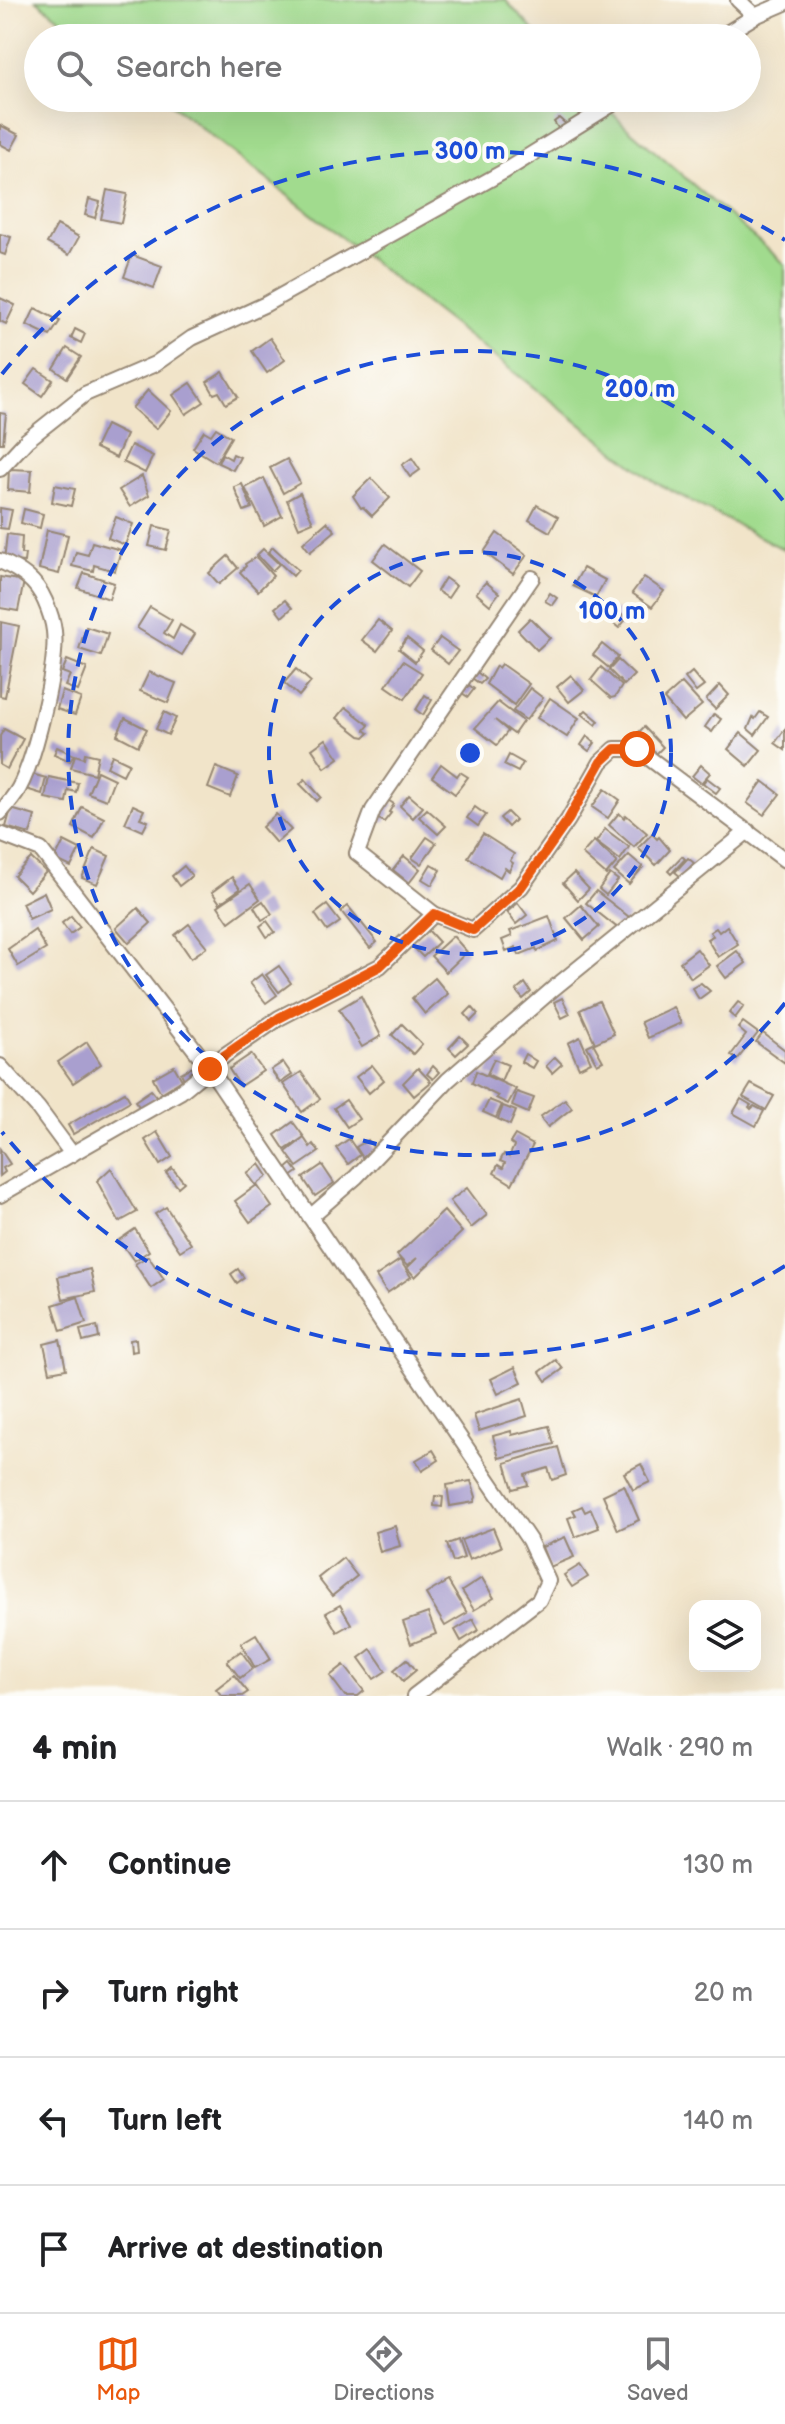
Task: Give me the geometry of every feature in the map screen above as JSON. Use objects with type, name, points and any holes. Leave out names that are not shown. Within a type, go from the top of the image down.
[{"type":"street","points":[[738,0],[755,16]]},
{"type":"street","points":[[742,24],[785,3]]},
{"type":"street","points":[[0,469],[27,440],[85,394],[155,364],[192,338],[266,304],[503,172],[599,112]]},
{"type":"street","points":[[0,561],[23,572],[35,585],[45,601],[54,630],[53,654],[36,746],[19,789],[0,813]]},
{"type":"street","points":[[532,578],[373,810],[357,853],[434,914],[473,930],[521,887],[568,820],[601,762],[615,749],[637,749],[785,860]]},
{"type":"street","points":[[310,1217],[356,1177],[448,1080],[554,988],[748,831]]},
{"type":"street","points":[[0,834],[41,850],[210,1069],[529,1540],[548,1581],[539,1600],[414,1696]]},
{"type":"street","points":[[0,1195],[180,1092],[225,1055],[279,1018],[380,966],[434,914]]},
{"type":"street","points":[[0,1066],[38,1108],[72,1154]]},
{"type":"green space","points":[[36,0],[505,0],[528,24],[67,24]]},
{"type":"green space","points":[[181,112],[611,112],[785,264],[785,550],[656,483]]},
{"type":"building","points":[[559,118],[568,126],[560,131],[554,122]]},
{"type":"building","points":[[0,125],[19,135],[11,150],[0,144]]},
{"type":"building","points":[[107,190],[127,194],[121,223],[101,219]]},
{"type":"building","points":[[89,199],[100,202],[95,218],[85,215]]},
{"type":"building","points":[[57,225],[79,237],[69,255],[47,243]]},
{"type":"building","points":[[0,234],[11,237],[5,255],[0,253]]},
{"type":"building","points":[[132,255],[162,266],[154,288],[124,277]]},
{"type":"building","points":[[0,298],[15,305],[6,324],[0,321]]},
{"type":"building","points":[[35,308],[60,321],[50,336],[27,325]]},
{"type":"building","points":[[75,329],[85,334],[81,343],[71,338]]},
{"type":"building","points":[[270,338],[285,360],[267,373],[252,351]]},
{"type":"building","points":[[67,348],[81,357],[67,378],[54,369]]},
{"type":"building","points":[[36,369],[53,380],[42,396],[25,384]]},
{"type":"building","points":[[223,372],[238,397],[226,404],[219,392],[214,394],[207,382]]},
{"type":"building","points":[[191,383],[204,402],[186,414],[173,395]]},
{"type":"building","points":[[148,390],[171,411],[156,429],[132,408]]},
{"type":"building","points":[[0,413],[6,414],[3,443],[0,443]]},
{"type":"building","points":[[106,425],[126,435],[116,458],[95,448]]},
{"type":"building","points":[[216,428],[231,437],[216,462],[193,448],[204,431],[211,435]]},
{"type":"building","points":[[131,445],[153,456],[145,473],[123,462]]},
{"type":"building","points":[[222,454],[231,459],[233,454],[240,457],[233,470],[218,463]]},
{"type":"building","points":[[412,458],[420,470],[410,477],[402,465]]},
{"type":"building","points":[[287,459],[300,483],[283,493],[270,468]]},
{"type":"building","points":[[9,469],[32,470],[30,492],[8,490]]},
{"type":"building","points":[[142,476],[149,495],[130,507],[119,490]]},
{"type":"building","points":[[264,478],[282,516],[264,526],[245,488]]},
{"type":"building","points":[[371,478],[390,498],[372,516],[361,508],[353,496]]},
{"type":"building","points":[[242,484],[252,508],[244,511],[234,487]]},
{"type":"building","points":[[55,485],[75,489],[71,506],[52,502]]},
{"type":"building","points":[[300,493],[313,522],[299,528],[287,500]]},
{"type":"building","points":[[537,505],[558,517],[550,532],[529,520]]},
{"type":"building","points":[[0,508],[12,510],[8,529],[0,528]]},
{"type":"building","points":[[24,509],[43,514],[40,528],[21,523]]},
{"type":"building","points":[[116,517],[133,524],[125,545],[108,538]]},
{"type":"building","points":[[327,522],[335,531],[310,552],[303,543]]},
{"type":"building","points":[[154,526],[171,530],[166,550],[149,546]]},
{"type":"building","points":[[47,530],[68,535],[59,574],[39,569]]},
{"type":"building","points":[[497,533],[527,555],[513,574],[484,552]]},
{"type":"building","points":[[7,534],[22,536],[24,562],[4,560]]},
{"type":"building","points":[[92,542],[121,550],[115,571],[94,565],[93,571],[72,566],[76,552],[88,555]]},
{"type":"building","points":[[385,544],[420,571],[408,587],[373,560]]},
{"type":"building","points":[[273,547],[298,570],[293,576],[268,552]]},
{"type":"building","points":[[263,549],[279,564],[272,571],[257,555]]},
{"type":"building","points":[[228,556],[238,568],[219,584],[209,573]]},
{"type":"building","points":[[256,557],[273,576],[258,591],[240,572],[245,564]]},
{"type":"building","points":[[583,568],[605,580],[596,597],[573,586]]},
{"type":"building","points":[[84,573],[114,583],[109,599],[78,588]]},
{"type":"building","points":[[0,577],[24,581],[18,611],[0,608]]},
{"type":"building","points":[[644,577],[664,591],[652,607],[632,593]]},
{"type":"building","points":[[445,578],[456,586],[448,598],[437,591]]},
{"type":"building","points":[[486,582],[499,593],[490,605],[476,593]]},
{"type":"building","points":[[550,593],[557,598],[552,605],[545,601]]},
{"type":"building","points":[[285,600],[292,608],[282,617],[275,608]]},
{"type":"building","points":[[150,607],[172,620],[164,633],[173,639],[180,625],[195,634],[182,655],[137,628]]},
{"type":"building","points":[[615,609],[627,618],[619,628],[608,619]]},
{"type":"building","points":[[530,618],[550,638],[537,650],[518,630]]},
{"type":"building","points":[[378,620],[392,631],[377,651],[362,640]]},
{"type":"building","points":[[1,622],[19,626],[5,697],[0,696]]},
{"type":"building","points":[[86,627],[108,634],[101,656],[79,649]]},
{"type":"building","points":[[407,638],[423,651],[415,662],[399,649]]},
{"type":"building","points":[[440,638],[458,651],[448,664],[431,650]]},
{"type":"building","points":[[602,644],[618,657],[609,668],[593,655]]},
{"type":"building","points":[[67,660],[87,668],[78,691],[65,686],[70,675],[62,672]]},
{"type":"building","points":[[618,660],[634,675],[624,685],[609,670]]},
{"type":"building","points":[[403,661],[422,673],[405,699],[386,686]]},
{"type":"building","points":[[501,664],[529,684],[514,705],[486,684],[496,666],[498,668]]},
{"type":"building","points":[[601,667],[622,686],[615,697],[611,698],[591,680]]},
{"type":"building","points":[[296,669],[311,682],[299,696],[284,683]]},
{"type":"building","points":[[149,672],[176,683],[168,703],[140,691]]},
{"type":"building","points":[[477,672],[485,679],[480,684],[472,678]]},
{"type":"building","points":[[692,672],[704,686],[696,692],[685,678]]},
{"type":"building","points":[[571,675],[584,690],[569,702],[557,687]]},
{"type":"building","points":[[682,683],[702,705],[683,721],[664,699]]},
{"type":"building","points":[[469,685],[474,689],[468,697],[462,693]]},
{"type":"building","points":[[720,685],[729,695],[715,709],[706,700]]},
{"type":"building","points":[[530,688],[543,698],[526,720],[513,711]]},
{"type":"building","points":[[62,691],[81,698],[75,715],[57,709]]},
{"type":"building","points":[[425,695],[432,700],[423,715],[416,710]]},
{"type":"building","points":[[550,698],[579,718],[567,737],[537,718]]},
{"type":"building","points":[[498,702],[523,721],[514,734],[495,720],[508,731],[497,745],[475,728]]},
{"type":"building","points":[[346,707],[369,725],[365,730],[369,733],[365,737],[337,718]]},
{"type":"building","points":[[586,710],[599,721],[596,725],[582,714]]},
{"type":"building","points":[[164,712],[176,718],[168,735],[156,729]]},
{"type":"building","points":[[760,712],[768,717],[755,735],[748,729],[753,717],[755,719]]},
{"type":"building","points":[[714,714],[721,719],[712,732],[705,727]]},
{"type":"building","points":[[125,718],[147,729],[138,746],[117,735]]},
{"type":"building","points":[[644,727],[663,747],[655,755],[636,735]]},
{"type":"building","points":[[4,729],[23,739],[7,769],[0,765],[0,736]]},
{"type":"building","points":[[785,729],[785,750],[775,743]]},
{"type":"building","points":[[741,733],[761,750],[748,766],[728,749]]},
{"type":"building","points":[[587,736],[595,743],[589,751],[581,745]]},
{"type":"building","points":[[326,739],[339,758],[325,768],[312,749]]},
{"type":"building","points":[[57,747],[74,755],[70,761],[54,754]]},
{"type":"building","points":[[85,753],[98,756],[94,774],[71,768],[75,755],[84,758]]},
{"type":"building","points":[[112,755],[129,763],[123,775],[107,767]]},
{"type":"building","points":[[509,755],[523,763],[518,772],[504,765]]},
{"type":"building","points":[[441,764],[457,776],[460,772],[468,777],[455,794],[432,777]]},
{"type":"building","points":[[701,765],[710,773],[701,783],[692,776]]},
{"type":"building","points":[[216,767],[238,776],[230,797],[208,788]]},
{"type":"building","points":[[97,771],[114,779],[106,800],[88,793]]},
{"type":"building","points":[[28,773],[46,778],[42,794],[23,788]]},
{"type":"building","points":[[49,777],[78,783],[76,792],[68,790],[66,802],[45,798]]},
{"type":"building","points":[[707,778],[720,788],[716,793],[703,783]]},
{"type":"building","points":[[305,779],[321,797],[317,801],[300,784]]},
{"type":"building","points":[[763,781],[780,794],[764,815],[747,803]]},
{"type":"building","points":[[605,789],[620,800],[608,818],[592,807]]},
{"type":"building","points":[[409,795],[423,807],[413,818],[400,806]]},
{"type":"building","points":[[383,797],[394,804],[384,822],[375,817]]},
{"type":"building","points":[[133,805],[144,810],[140,818],[148,821],[143,831],[125,823]]},
{"type":"building","points":[[82,807],[104,818],[94,838],[73,827]]},
{"type":"building","points":[[475,807],[486,815],[478,826],[467,818]]},
{"type":"building","points":[[11,809],[35,816],[30,834],[6,827]]},
{"type":"building","points":[[427,809],[446,826],[438,834],[419,817]]},
{"type":"building","points":[[507,812],[515,820],[508,827],[500,818]]},
{"type":"building","points":[[619,813],[624,818],[626,815],[647,833],[634,847],[609,825]]},
{"type":"building","points":[[276,814],[291,830],[276,843],[262,827]]},
{"type":"building","points":[[605,829],[629,847],[620,860],[596,842]]},
{"type":"building","points":[[483,834],[514,854],[509,871],[505,868],[500,877],[468,857]]},
{"type":"building","points":[[652,834],[657,839],[659,837],[670,850],[656,865],[638,848]]},
{"type":"building","points":[[427,837],[436,843],[421,864],[412,858]]},
{"type":"building","points":[[64,841],[80,849],[71,867],[55,859]]},
{"type":"building","points":[[594,841],[617,862],[606,875],[582,854]]},
{"type":"building","points":[[94,849],[109,856],[97,884],[82,878]]},
{"type":"building","points":[[629,855],[643,867],[629,884],[614,871]]},
{"type":"building","points":[[404,856],[420,869],[409,883],[393,870]]},
{"type":"building","points":[[682,856],[685,859],[671,874],[668,871]]},
{"type":"building","points":[[31,858],[46,872],[29,891],[14,876]]},
{"type":"building","points":[[688,858],[694,863],[681,877],[675,872]]},
{"type":"building","points":[[431,864],[441,870],[432,885],[422,879]]},
{"type":"building","points":[[184,866],[192,876],[179,886],[172,876]]},
{"type":"building","points":[[574,873],[589,889],[578,900],[563,883]]},
{"type":"building","points":[[610,874],[618,880],[606,895],[599,889]]},
{"type":"building","points":[[232,877],[240,889],[220,903],[212,892]]},
{"type":"building","points":[[250,884],[260,899],[229,922],[218,906]]},
{"type":"building","points":[[596,891],[629,917],[619,929],[586,903]]},
{"type":"building","points":[[44,892],[51,909],[29,919],[22,903]]},
{"type":"building","points":[[263,901],[272,914],[262,920],[254,907]]},
{"type":"building","points":[[518,903],[527,915],[516,924],[507,912]]},
{"type":"building","points":[[327,905],[340,922],[327,931],[315,914]]},
{"type":"building","points":[[581,905],[599,927],[584,940],[566,918]]},
{"type":"building","points":[[348,906],[377,942],[370,948],[341,911]]},
{"type":"building","points":[[138,908],[151,923],[129,943],[116,928]]},
{"type":"building","points":[[71,916],[80,927],[70,934],[62,923]]},
{"type":"building","points":[[549,916],[558,941],[519,955],[516,947],[506,951],[502,940],[512,936],[510,931]]},
{"type":"building","points":[[267,921],[275,932],[267,937],[260,926]]},
{"type":"building","points":[[189,924],[207,947],[191,958],[175,935]]},
{"type":"building","points":[[727,926],[738,944],[718,957],[707,939],[713,936],[710,932],[716,928],[719,932]]},
{"type":"building","points":[[427,929],[439,942],[423,957],[411,945]]},
{"type":"building","points":[[35,930],[46,949],[18,966],[8,949]]},
{"type":"building","points":[[453,936],[467,952],[446,972],[431,956]]},
{"type":"building","points":[[697,949],[709,965],[691,978],[680,962]]},
{"type":"building","points":[[737,951],[746,963],[726,978],[717,966]]},
{"type":"building","points":[[279,966],[291,983],[279,992],[266,975]]},
{"type":"building","points":[[262,974],[277,995],[266,1003],[250,983]]},
{"type":"building","points":[[435,978],[448,994],[425,1014],[412,998]]},
{"type":"building","points":[[525,983],[531,992],[523,999],[516,991]]},
{"type":"building","points":[[701,983],[710,991],[699,999],[692,988]]},
{"type":"building","points":[[361,996],[381,1036],[362,1047],[339,1009]]},
{"type":"building","points":[[562,998],[570,1014],[562,1018],[554,1002]]},
{"type":"building","points":[[599,1001],[614,1034],[595,1043],[580,1010]]},
{"type":"building","points":[[738,1002],[744,1006],[735,1018],[729,1013]]},
{"type":"building","points":[[472,1007],[478,1014],[471,1021],[465,1014]]},
{"type":"building","points":[[673,1007],[681,1023],[648,1038],[641,1022]]},
{"type":"building","points":[[743,1022],[758,1033],[737,1060],[731,1055],[746,1035],[738,1028]]},
{"type":"building","points":[[402,1024],[422,1044],[413,1054],[392,1035]]},
{"type":"building","points":[[763,1033],[785,1050],[785,1063],[756,1042]]},
{"type":"building","points":[[460,1036],[468,1044],[456,1055],[449,1048]]},
{"type":"building","points":[[580,1037],[591,1062],[579,1068],[568,1043]]},
{"type":"building","points":[[87,1042],[101,1064],[73,1083],[58,1062]]},
{"type":"building","points":[[593,1043],[603,1061],[597,1064],[587,1046]]},
{"type":"building","points":[[251,1054],[263,1071],[240,1086],[229,1069]]},
{"type":"building","points":[[525,1054],[536,1061],[532,1068],[521,1062]]},
{"type":"building","points":[[555,1057],[562,1064],[552,1073],[546,1066]]},
{"type":"building","points":[[494,1059],[508,1065],[501,1081],[487,1074]]},
{"type":"building","points":[[283,1062],[292,1075],[280,1083],[271,1070]]},
{"type":"building","points":[[372,1065],[384,1080],[369,1093],[356,1077]]},
{"type":"building","points":[[174,1066],[182,1080],[161,1093],[153,1078]]},
{"type":"building","points":[[433,1066],[439,1072],[433,1079],[427,1074]]},
{"type":"building","points":[[192,1067],[196,1074],[185,1081],[181,1073]]},
{"type":"building","points":[[418,1068],[431,1082],[414,1096],[403,1083]]},
{"type":"building","points":[[476,1071],[516,1089],[508,1104],[472,1083]]},
{"type":"building","points":[[301,1072],[320,1099],[302,1112],[283,1084]]},
{"type":"building","points":[[751,1084],[774,1096],[766,1110],[743,1097]]},
{"type":"building","points":[[151,1090],[157,1097],[141,1109],[135,1101]]},
{"type":"building","points":[[125,1092],[130,1101],[73,1134],[68,1125]]},
{"type":"building","points":[[517,1092],[534,1098],[528,1113],[512,1106]]},
{"type":"building","points":[[565,1099],[572,1108],[548,1127],[540,1117]]},
{"type":"building","points":[[741,1099],[751,1105],[751,1109],[754,1106],[764,1111],[756,1126],[733,1113]]},
{"type":"building","points":[[346,1100],[359,1119],[347,1127],[334,1108]]},
{"type":"building","points":[[489,1100],[502,1105],[496,1118],[483,1112]]},
{"type":"building","points":[[503,1106],[516,1111],[510,1125],[498,1119]]},
{"type":"building","points":[[293,1122],[304,1137],[285,1150],[275,1135]]},
{"type":"building","points":[[157,1132],[172,1157],[160,1165],[145,1140]]},
{"type":"building","points":[[515,1135],[533,1145],[512,1184],[494,1173],[498,1165],[503,1168],[505,1163],[500,1161],[504,1154],[509,1157],[514,1146],[510,1143]]},
{"type":"building","points":[[304,1138],[310,1147],[313,1144],[319,1152],[297,1167],[286,1152]]},
{"type":"building","points":[[349,1139],[360,1155],[348,1164],[336,1148]]},
{"type":"building","points":[[368,1140],[375,1150],[363,1158],[356,1147]]},
{"type":"building","points":[[0,1149],[10,1164],[3,1168],[5,1172],[0,1176]]},
{"type":"building","points":[[260,1164],[268,1176],[256,1185],[247,1173]]},
{"type":"building","points":[[292,1164],[298,1172],[291,1177],[285,1170]]},
{"type":"building","points":[[322,1165],[334,1183],[315,1196],[303,1178]]},
{"type":"building","points":[[111,1168],[137,1212],[119,1222],[97,1181]]},
{"type":"building","points":[[172,1168],[184,1182],[178,1187],[166,1173]]},
{"type":"building","points":[[257,1185],[272,1207],[250,1222],[235,1201]]},
{"type":"building","points":[[467,1188],[487,1215],[471,1228],[450,1201]]},
{"type":"building","points":[[166,1207],[191,1244],[180,1251],[155,1214]]},
{"type":"building","points":[[444,1211],[462,1232],[415,1277],[407,1268],[417,1258],[407,1266],[397,1255]]},
{"type":"building","points":[[135,1229],[149,1251],[134,1261],[119,1240]]},
{"type":"building","points":[[148,1256],[164,1279],[151,1288],[135,1264]]},
{"type":"building","points":[[400,1260],[411,1277],[387,1293],[376,1276]]},
{"type":"building","points":[[90,1269],[95,1292],[63,1299],[58,1277]]},
{"type":"building","points":[[238,1269],[244,1278],[237,1283],[231,1274]]},
{"type":"building","points":[[78,1297],[86,1323],[61,1331],[53,1305]]},
{"type":"building","points":[[97,1326],[99,1338],[83,1342],[80,1330]]},
{"type":"building","points":[[136,1339],[137,1351],[131,1352],[130,1340]]},
{"type":"building","points":[[60,1340],[66,1369],[50,1372],[44,1344]]},
{"type":"building","points":[[556,1360],[563,1369],[546,1381],[540,1372]]},
{"type":"building","points":[[515,1367],[522,1382],[498,1394],[491,1379]]},
{"type":"building","points":[[522,1399],[527,1416],[479,1431],[474,1415]]},
{"type":"building","points":[[549,1426],[554,1444],[499,1458],[493,1436]]},
{"type":"building","points":[[558,1447],[566,1475],[552,1480],[548,1468],[525,1475],[528,1485],[513,1489],[505,1463]]},
{"type":"building","points":[[433,1450],[439,1460],[422,1471],[416,1460]]},
{"type":"building","points":[[641,1464],[650,1482],[633,1490],[624,1473]]},
{"type":"building","points":[[471,1481],[476,1497],[474,1502],[450,1506],[447,1485]]},
{"type":"building","points":[[624,1485],[639,1520],[618,1530],[603,1495]]},
{"type":"building","points":[[435,1496],[443,1497],[442,1507],[434,1506]]},
{"type":"building","points":[[582,1506],[585,1512],[591,1509],[599,1528],[575,1537],[568,1518],[576,1515],[573,1510]]},
{"type":"building","points":[[395,1526],[400,1546],[380,1552],[375,1532]]},
{"type":"building","points":[[493,1528],[501,1547],[469,1560],[461,1540]]},
{"type":"building","points":[[565,1537],[574,1557],[550,1567],[542,1547]]},
{"type":"building","points":[[458,1540],[464,1558],[453,1562],[447,1544]]},
{"type":"building","points":[[343,1558],[357,1576],[332,1596],[318,1578]]},
{"type":"building","points":[[580,1565],[588,1577],[572,1587],[564,1575]]},
{"type":"building","points":[[482,1578],[494,1598],[474,1610],[462,1591]]},
{"type":"building","points":[[448,1581],[467,1613],[445,1626],[426,1594]]},
{"type":"building","points":[[340,1605],[351,1624],[337,1632],[326,1613]]},
{"type":"building","points":[[428,1613],[436,1634],[411,1644],[403,1622]]},
{"type":"building","points":[[473,1619],[479,1630],[461,1641],[455,1630]]},
{"type":"building","points":[[256,1634],[271,1659],[255,1668],[241,1643]]},
{"type":"building","points":[[371,1649],[386,1671],[374,1679],[359,1658]]},
{"type":"building","points":[[241,1651],[253,1668],[240,1678],[227,1661]]},
{"type":"building","points":[[407,1659],[416,1670],[403,1681],[394,1670]]},
{"type":"building","points":[[344,1665],[364,1691],[358,1696],[345,1696],[330,1676]]},
{"type":"building","points":[[234,1675],[248,1692],[242,1696],[222,1696],[216,1689]]},
{"type":"route","points":[[210,1069],[279,1018],[380,966],[434,914],[473,930],[521,887],[568,820],[601,762],[615,749],[637,749]]}]
